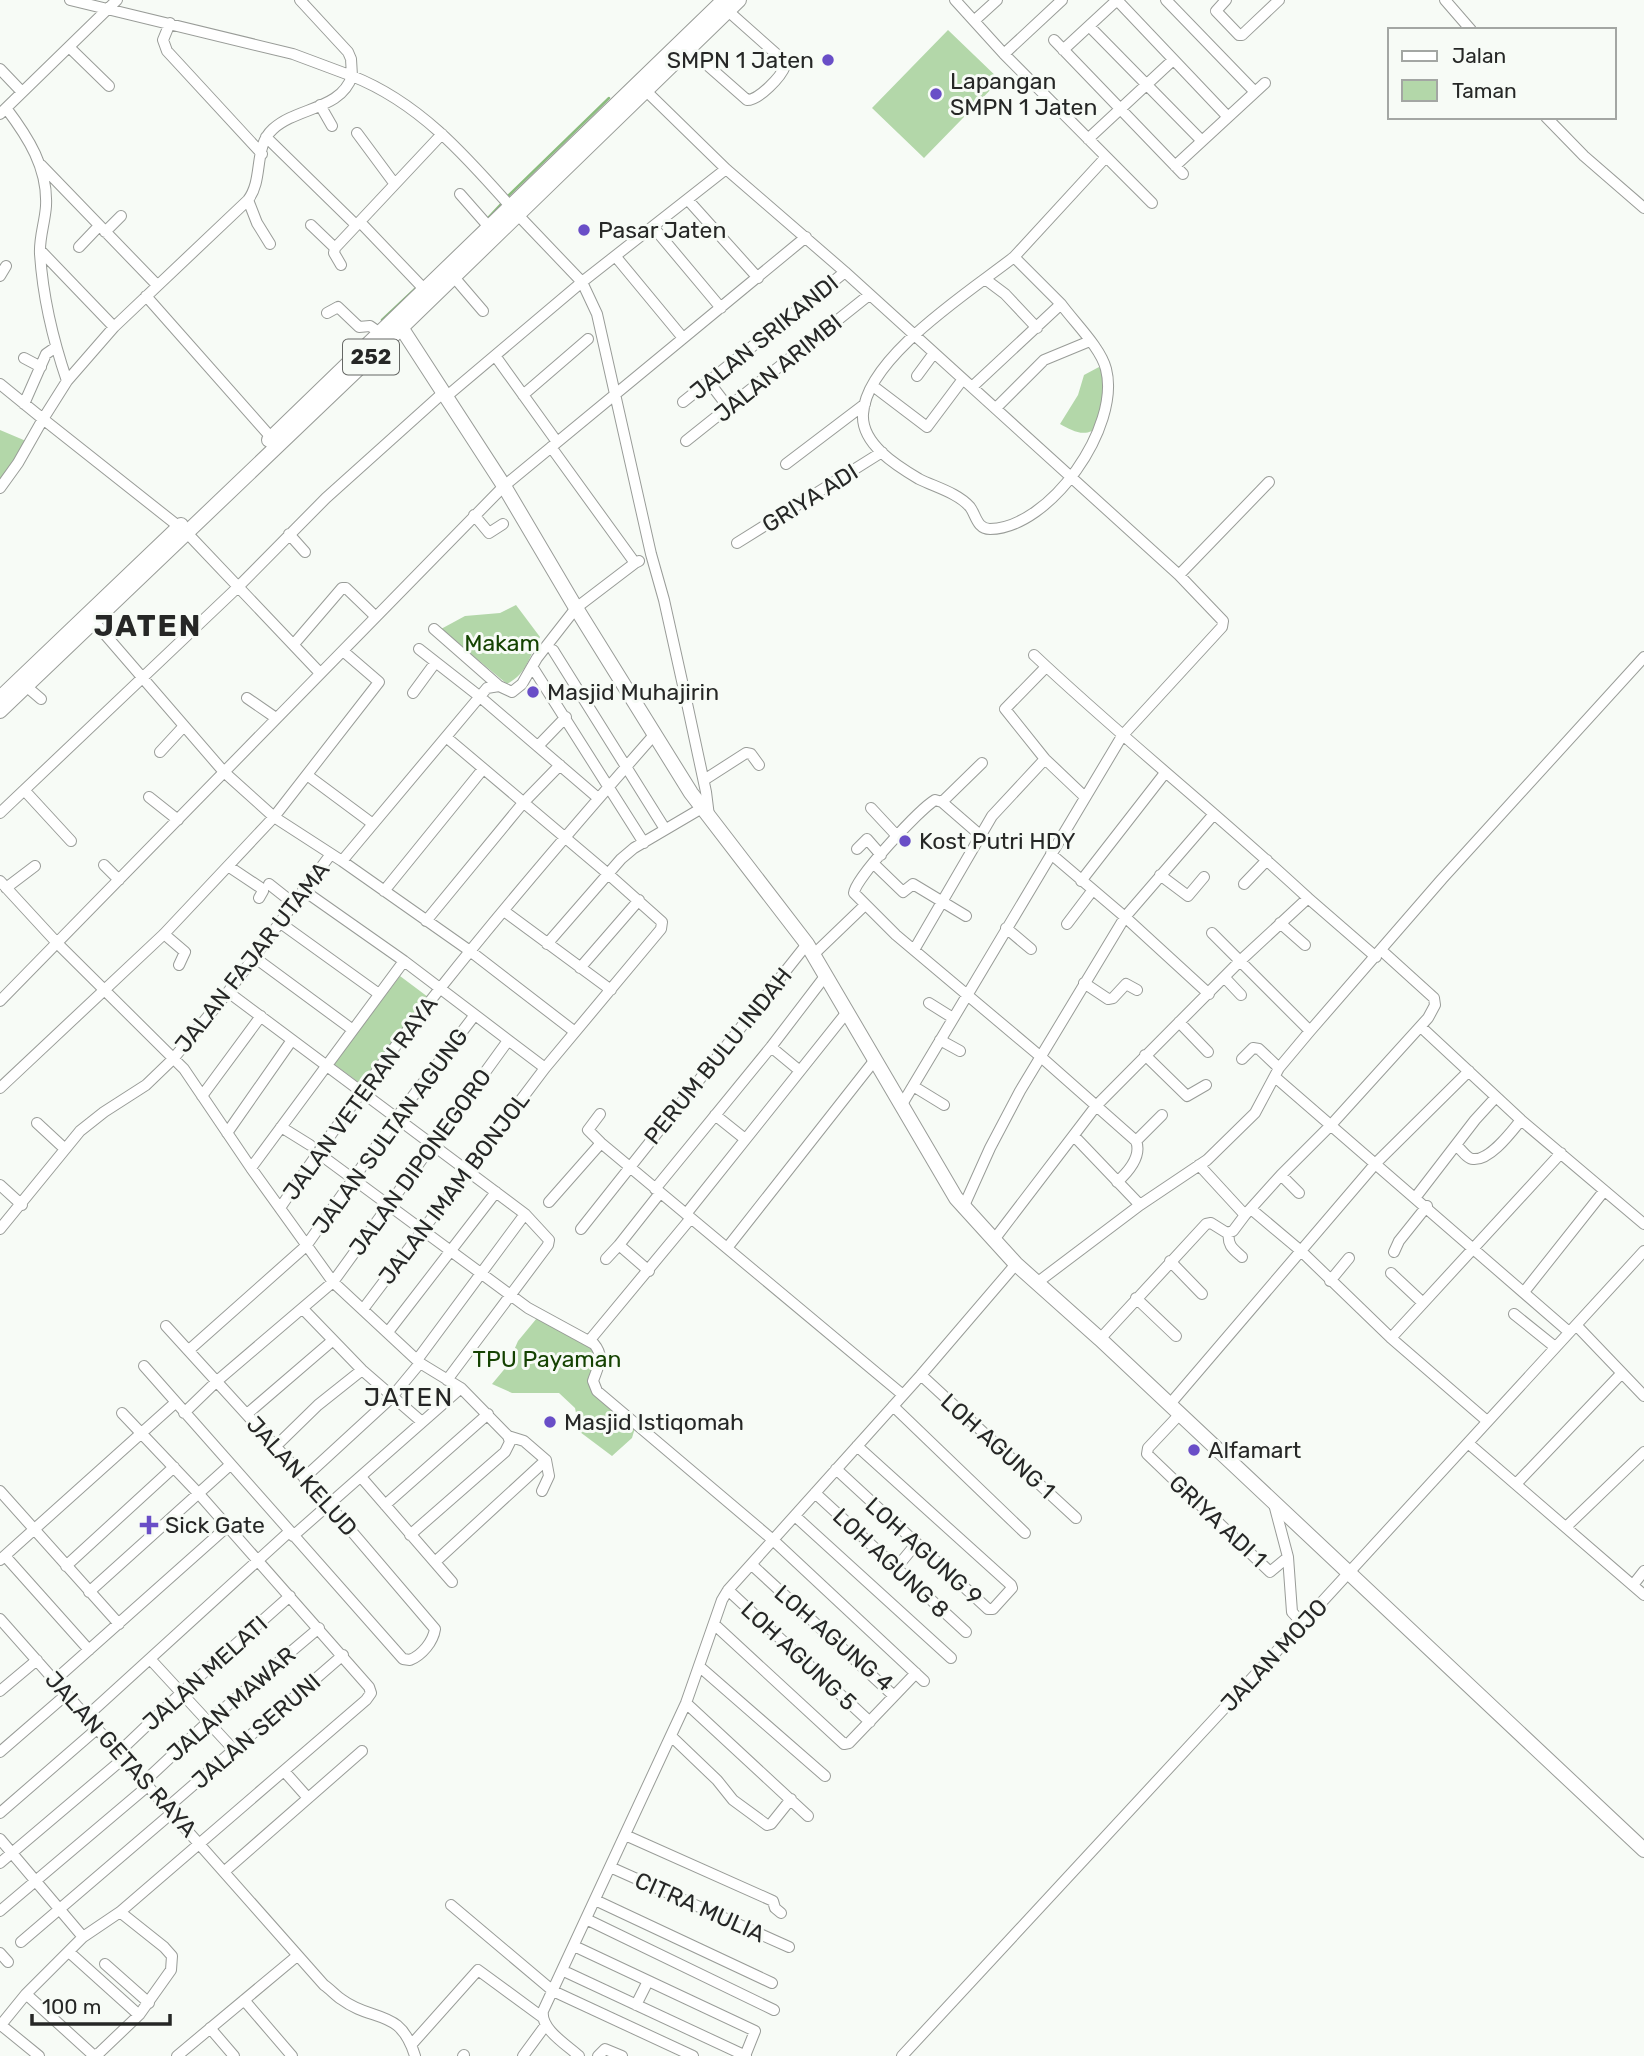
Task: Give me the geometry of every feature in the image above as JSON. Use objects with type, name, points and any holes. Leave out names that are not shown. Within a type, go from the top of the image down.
[{"type":"main road","name":"252","points":[[642,87],[689,49],[730,4]]},
{"type":"main road","name":"252","points":[[0,711],[27,687],[177,525],[380,333],[398,323],[421,285],[642,87],[730,4]]},
{"type":"main road","name":"252","points":[[269,436],[453,276],[489,226]]},
{"type":"main road","points":[[398,323],[504,486],[654,735],[705,812],[826,975],[938,1170],[963,1208],[1016,1264],[1100,1339],[1644,1850]]},
{"type":"main road","name":"252","points":[[0,698],[91,619]]},
{"type":"street","points":[[70,0],[293,54],[352,76],[398,99],[442,134],[582,282],[597,314],[651,554],[664,600],[704,780],[705,812],[665,829],[644,842],[607,873],[547,944]]},
{"type":"street","points":[[67,381],[56,347],[43,286],[40,250],[46,199],[39,163],[30,142],[3,111],[117,0]]},
{"type":"street","points":[[0,488],[67,381],[114,327],[248,200],[256,187],[262,144],[266,136],[291,117],[342,94],[352,76],[348,52],[300,0]]},
{"type":"street","points":[[955,0],[1004,54],[1152,204]]},
{"type":"street","points":[[975,20],[997,0]]},
{"type":"street","points":[[1004,54],[1062,0]]},
{"type":"street","points":[[1063,50],[1117,0],[1228,117]]},
{"type":"street","points":[[1166,0],[1255,92]]},
{"type":"street","points":[[1226,0],[1216,11],[1239,35],[1279,0]]},
{"type":"street","points":[[1445,0],[1469,28]]},
{"type":"street","points":[[689,49],[747,100],[755,99],[782,73],[785,66],[782,59],[730,4]]},
{"type":"street","points":[[170,23],[163,40],[167,51],[262,154]]},
{"type":"street","points":[[1089,26],[1202,141]]},
{"type":"street","points":[[1054,40],[1179,170],[1202,141],[1265,83]]},
{"type":"street","points":[[69,47],[109,86]]},
{"type":"street","points":[[1088,139],[1172,60]]},
{"type":"street","points":[[0,69],[22,92]]},
{"type":"street","points":[[642,87],[726,169],[806,237],[996,408],[1179,575],[1220,617],[1222,627],[1122,736],[901,1107]]},
{"type":"street","points":[[320,105],[332,126]]},
{"type":"street","points":[[1548,119],[1584,156],[1644,208]]},
{"type":"street","points":[[357,133],[394,183]]},
{"type":"street","points":[[341,265],[334,253],[335,248],[442,134]]},
{"type":"street","points":[[266,136],[421,285]]},
{"type":"street","points":[[1014,257],[1061,304],[1090,341],[1106,369],[1105,408],[1095,439],[1072,478],[1021,521],[1005,527],[985,528],[980,526],[968,505],[960,499],[917,477],[882,453],[865,427],[865,404],[884,368],[913,334],[1014,257],[1106,157]]},
{"type":"street","points":[[39,163],[158,285]]},
{"type":"street","points":[[0,813],[238,587],[326,498],[446,394],[496,356],[582,282],[726,169]]},
{"type":"street","points":[[460,194],[489,226]]},
{"type":"street","points":[[248,200],[257,223],[270,244]]},
{"type":"street","points":[[688,200],[758,278]]},
{"type":"street","points":[[79,247],[121,216]]},
{"type":"street","points":[[312,225],[335,248]]},
{"type":"street","points":[[654,228],[720,308]]},
{"type":"street","points":[[0,1001],[504,486],[806,237]]},
{"type":"street","points":[[40,250],[114,327]]},
{"type":"street","points":[[616,257],[683,338]]},
{"type":"street","name":"JALAN SRIKANDI","points":[[683,402],[845,272]]},
{"type":"street","points":[[453,276],[483,312]]},
{"type":"street","points":[[985,279],[1012,301],[1037,328]]},
{"type":"street","name":"JALAN ARIMBI","points":[[686,441],[869,295]]},
{"type":"street","points":[[146,296],[269,436]]},
{"type":"street","points":[[972,387],[1061,304]]},
{"type":"street","points":[[327,313],[338,306],[359,327],[370,326],[380,333]]},
{"type":"street","points":[[523,395],[588,338]]},
{"type":"street","points":[[996,408],[1044,360],[1090,341]]},
{"type":"street","points":[[24,404],[48,350],[56,347]]},
{"type":"street","points":[[917,376],[934,354]]},
{"type":"street","points":[[496,356],[635,563]]},
{"type":"street","points":[[24,358],[41,367]]},
{"type":"street","points":[[873,386],[927,427],[963,379]]},
{"type":"street","points":[[709,382],[728,407]]},
{"type":"street","points":[[0,384],[177,525],[320,673]]},
{"type":"street","points":[[786,464],[865,404]]},
{"type":"street","name":"GRIYA ADI","points":[[737,543],[882,453]]},
{"type":"street","points":[[1179,575],[1269,482]]},
{"type":"street","points":[[474,515],[489,533],[503,524]]},
{"type":"street","points":[[289,534],[305,552]]},
{"type":"street","points":[[434,629],[499,686],[514,691],[576,608],[651,554]]},
{"type":"street","points":[[294,644],[342,588],[346,588],[375,616]]},
{"type":"street","points":[[91,619],[224,772],[274,817],[470,951],[575,1032]]},
{"type":"street","points":[[419,649],[480,696],[598,798]]},
{"type":"street","points":[[553,650],[665,829]]},
{"type":"street","points":[[0,1088],[164,933],[274,817],[379,682],[344,651]]},
{"type":"street","points":[[1034,655],[1122,736],[1308,898],[1434,999],[1433,1009],[1421,1027],[1281,1175],[1236,1229],[1229,1233]]},
{"type":"street","points":[[1038,1282],[1140,1205],[1199,1165],[1255,1113],[1277,1072],[1310,1031],[1644,657]]},
{"type":"street","points":[[413,694],[435,663]]},
{"type":"street","points":[[1046,667],[1006,709],[1045,759],[1085,797]]},
{"type":"street","points":[[533,668],[644,842]]},
{"type":"street","points":[[342,861],[480,696],[489,686],[499,686]]},
{"type":"street","points":[[27,687],[41,699]]},
{"type":"street","points":[[247,698],[276,718]]},
{"type":"street","points":[[538,746],[565,717]]},
{"type":"street","points":[[160,752],[184,726]]},
{"type":"street","name":"JALAN VETERAN RAYA","points":[[280,1209],[314,1149],[440,988],[654,735]]},
{"type":"street","points":[[446,737],[639,900],[580,968]]},
{"type":"street","points":[[704,780],[746,753],[751,754],[759,765]]},
{"type":"street","points":[[914,950],[997,810],[1045,759]]},
{"type":"street","points":[[942,802],[982,763]]},
{"type":"street","points":[[426,921],[523,803],[560,765]]},
{"type":"street","points":[[384,891],[483,769]]},
{"type":"street","points":[[1081,881],[1165,773]]},
{"type":"street","points":[[307,775],[373,824]]},
{"type":"street","points":[[25,791],[71,841]]},
{"type":"street","points":[[149,797],[177,820]]},
{"type":"street","points":[[980,835],[942,802],[935,800],[877,859],[854,889],[854,893],[864,906],[914,950],[1136,1141],[1138,1150],[1131,1166],[1117,1182]]},
{"type":"street","points":[[871,808],[898,836]]},
{"type":"street","points":[[963,1208],[999,1128],[1125,917],[1214,814]]},
{"type":"street","points":[[857,849],[867,839],[877,859],[903,892],[914,884],[966,916]]},
{"type":"street","name":"JALAN FAJAR UTAMA","points":[[0,1229],[65,1149],[92,1121],[146,1085],[173,1059],[228,992],[331,854]]},
{"type":"street","points":[[1051,854],[1209,993]]},
{"type":"street","points":[[1244,884],[1267,860]]},
{"type":"street","points":[[104,865],[119,880]]},
{"type":"street","points":[[35,866],[3,885],[58,944],[184,1069],[333,1282],[418,1361],[461,1388],[508,1436],[510,1442],[505,1452],[411,1535]]},
{"type":"street","points":[[228,866],[261,888],[263,891],[259,898]]},
{"type":"street","points":[[1160,875],[1188,896],[1204,877]]},
{"type":"street","points":[[269,884],[293,904]]},
{"type":"street","points":[[303,890],[404,961],[507,1042],[545,1068]]},
{"type":"street","points":[[1067,924],[1092,891]]},
{"type":"street","points":[[993,1241],[1096,1106],[1240,961],[1308,898]]},
{"type":"street","name":"JALAN IMAM BONJOL","points":[[364,1308],[545,1068],[661,929],[662,922],[639,900]]},
{"type":"street","name":"PERUM BULU INDAH","points":[[581,1229],[629,1167],[810,950],[864,906]]},
{"type":"street","points":[[504,911],[611,990]]},
{"type":"street","points":[[279,922],[379,994]]},
{"type":"street","points":[[1280,923],[1305,945]]},
{"type":"street","points":[[1006,928],[1031,949]]},
{"type":"street","points":[[164,933],[183,950],[184,955],[179,965]]},
{"type":"street","points":[[1212,933],[1310,1031]]},
{"type":"street","points":[[254,957],[353,1030]]},
{"type":"street","points":[[251,1168],[404,961]]},
{"type":"street","points":[[606,1259],[826,975]]},
{"type":"street","points":[[1224,978],[1241,995]]},
{"type":"street","points":[[1084,983],[1108,999],[1113,998],[1126,984],[1137,990]]},
{"type":"street","points":[[228,992],[467,1169],[538,1226],[549,1242],[447,1380]]},
{"type":"street","points":[[929,1003],[953,1018]]},
{"type":"street","points":[[281,1127],[528,1308],[589,1341],[649,1271],[745,1139],[847,1012]]},
{"type":"street","points":[[202,1096],[261,1016]]},
{"type":"street","name":"JALAN SULTAN AGUNG","points":[[189,1350],[306,1246],[397,1117],[474,1016]]},
{"type":"street","points":[[1179,1022],[1208,1052]]},
{"type":"street","points":[[1421,1027],[1496,1097],[1644,1224]]},
{"type":"street","points":[[227,1133],[292,1040]]},
{"type":"street","points":[[940,1040],[960,1051]]},
{"type":"street","name":"JALAN DIPONEGORO","points":[[184,1413],[217,1381],[333,1282],[507,1042]]},
{"type":"street","points":[[771,1047],[800,1071]]},
{"type":"street","points":[[1242,1059],[1253,1048],[1259,1049],[1277,1072],[1331,1125],[1524,1292],[1572,1329],[1644,1396]]},
{"type":"street","points":[[1145,1055],[1186,1096],[1206,1085]]},
{"type":"street","points":[[727,1248],[874,1061]]},
{"type":"street","points":[[1175,1409],[1301,1251],[1376,1163],[1469,1071]]},
{"type":"street","points":[[913,1086],[944,1105]]},
{"type":"street","points":[[1415,1198],[1496,1097]]},
{"type":"street","points":[[600,1114],[588,1130],[601,1143],[902,1395]]},
{"type":"street","points":[[715,1115],[745,1139]]},
{"type":"street","points":[[1136,1141],[1161,1115]]},
{"type":"street","points":[[1456,1145],[1470,1158],[1478,1159],[1499,1146],[1521,1119]]},
{"type":"street","points":[[37,1123],[65,1149]]},
{"type":"street","points":[[1074,1136],[1140,1205]]},
{"type":"street","points":[[549,1202],[601,1143]]},
{"type":"street","points":[[1391,1338],[1561,1153]]},
{"type":"street","points":[[1199,1165],[1248,1212],[1301,1251],[1391,1338],[1487,1421]]},
{"type":"street","points":[[1281,1175],[1299,1193]]},
{"type":"street","points":[[0,1185],[22,1205]]},
{"type":"street","points":[[1524,1292],[1604,1191]]},
{"type":"street","points":[[388,1332],[496,1192]]},
{"type":"street","points":[[1394,1252],[1399,1241],[1427,1206]]},
{"type":"street","points":[[304,1478],[391,1398],[524,1214]]},
{"type":"street","points":[[1100,1339],[1208,1223],[1229,1233]]},
{"type":"street","points":[[1229,1233],[1230,1247],[1242,1257]]},
{"type":"street","points":[[618,1245],[649,1271]]},
{"type":"street","name":"JALAN MOJO","points":[[902,2056],[1299,1621],[1350,1573],[1644,1251]]},
{"type":"street","points":[[1330,1280],[1349,1258]]},
{"type":"street","points":[[1170,1262],[1202,1294]]},
{"type":"street","points":[[523,2056],[544,2021],[554,1991],[586,1919],[686,1703],[728,1590],[1016,1264]]},
{"type":"street","points":[[1391,1273],[1423,1303]]},
{"type":"street","points":[[1136,1298],[1177,1336]]},
{"type":"street","points":[[303,1309],[391,1398],[422,1422]]},
{"type":"street","points":[[1514,1314],[1555,1347]]},
{"type":"street","name":"JALAN KELUD","points":[[166,1326],[330,1506],[435,1629],[421,1654],[410,1660],[403,1659],[291,1534]]},
{"type":"street","points":[[247,1414],[332,1340]]},
{"type":"street","name":"LOH AGUNG 4","points":[[589,1341],[600,1351],[601,1360],[593,1381],[597,1391],[773,1540],[920,1677],[894,1696],[751,1565]]},
{"type":"street","points":[[144,1366],[291,1534]]},
{"type":"street","points":[[275,1446],[318,1405],[362,1370]]},
{"type":"street","points":[[1516,1484],[1621,1374]]},
{"type":"street","name":"LOH AGUNG 1","points":[[920,1375],[1076,1517]]},
{"type":"street","points":[[87,1716],[259,1560],[330,1506],[461,1388]]},
{"type":"street","points":[[89,1650],[3,1558],[174,1403]]},
{"type":"street","points":[[893,1406],[1025,1534]]},
{"type":"street","name":"GRIYA ADI 1","points":[[1175,1409],[1148,1448],[1147,1454],[1268,1571],[1273,1571],[1288,1557],[1273,1503]]},
{"type":"street","points":[[39,2056],[1,2025],[26,1994],[83,1937],[120,1912],[369,1697],[369,1687],[343,1655],[200,1494],[122,1413]]},
{"type":"street","points":[[385,1505],[488,1414]]},
{"type":"street","points":[[508,1436],[524,1441],[546,1460],[549,1476],[542,1491]]},
{"type":"street","points":[[1468,1443],[1644,1595]]},
{"type":"street","name":"LOH AGUNG 9","points":[[836,1469],[990,1610],[993,1609],[1012,1588],[1011,1585],[857,1447]]},
{"type":"street","points":[[1567,1526],[1644,1452]]},
{"type":"street","points":[[435,1562],[546,1460]]},
{"type":"street","points":[[89,1592],[230,1465]]},
{"type":"street","points":[[66,1566],[174,1467]]},
{"type":"street","points":[[361,1477],[452,1582]]},
{"type":"street","points":[[0,1491],[119,1624]]},
{"type":"street","name":"LOH AGUNG 8","points":[[815,1493],[966,1632]]},
{"type":"street","points":[[795,1516],[951,1658]]},
{"type":"street","points":[[55,1680],[228,1526]]},
{"type":"street","points":[[897,1567],[916,1544]]},
{"type":"street","points":[[1288,1557],[1292,1612],[1299,1621]]},
{"type":"street","points":[[1633,1585],[1644,1571]]},
{"type":"street","name":"LOH AGUNG 5","points":[[715,1625],[844,1744],[870,1722],[728,1590]]},
{"type":"street","name":"JALAN MELATI","points":[[0,1863],[122,1755],[182,1692],[290,1596]]},
{"type":"street","name":"JALAN GETAS RAYA","points":[[0,1619],[4,1632],[37,1660],[324,1984],[341,2000],[391,2020],[401,2028],[412,2044]]},
{"type":"street","name":"JALAN MAWAR","points":[[0,1911],[147,1783],[209,1721],[319,1628]]},
{"type":"street","name":"JALAN SERUNI","points":[[21,1942],[343,1655]]},
{"type":"street","points":[[0,1691],[37,1660]]},
{"type":"street","points":[[151,1660],[234,1750]]},
{"type":"street","points":[[701,1667],[825,1776]]},
{"type":"street","points":[[0,1752],[67,1694]]},
{"type":"street","points":[[870,1722],[894,1696]]},
{"type":"street","points":[[686,1703],[808,1816]]},
{"type":"street","points":[[0,1813],[98,1728]]},
{"type":"street","points":[[671,1736],[717,1780],[733,1800],[767,1825],[771,1824],[791,1799]]},
{"type":"street","points":[[225,1871],[362,1751]]},
{"type":"street","points":[[284,1771],[308,1798]]},
{"type":"street","points":[[625,1835],[773,1900],[775,1908],[781,1913]]},
{"type":"street","points":[[0,1839],[83,1937]]},
{"type":"street","name":"CITRA MULIA","points":[[610,1867],[789,1947]]},
{"type":"street","points":[[595,1900],[772,1983]]},
{"type":"street","points":[[451,1905],[554,1991],[693,2056]]},
{"type":"street","points":[[26,1994],[92,2054],[97,2055],[139,2015],[172,1970],[172,1956],[164,1947],[120,1912]]},
{"type":"street","points":[[586,1919],[774,2010]]},
{"type":"street","points":[[568,1973],[746,2056],[755,2031],[574,1946]]},
{"type":"street","points":[[69,1952],[139,2015]]},
{"type":"street","points":[[177,2056],[297,1956]]},
{"type":"street","points":[[105,1964],[149,2003]]},
{"type":"street","points":[[415,2056],[412,2044],[478,1970],[544,2021],[579,2056]]},
{"type":"street","points":[[636,2005],[648,1981]]},
{"type":"street","points":[[244,2000],[292,2056]]},
{"type":"street","points":[[210,2028],[234,2056]]},
{"type":"street","points":[[598,2056],[605,2049],[622,2056]]},
{"type":"green space","name":"Lapangan SMPN 1 Jaten","points":[[948,30],[1000,80],[924,158],[872,108]]},
{"type":"green space","points":[[1099,367],[1103,374],[1105,390],[1092,431],[1080,433],[1060,424],[1078,395],[1084,375]]},
{"type":"green space","points":[[0,430],[26,441],[0,484]]},
{"type":"green space","name":"Makam","points":[[516,605],[540,637],[524,669],[507,684],[441,629],[465,616],[500,613]]},
{"type":"green space","points":[[400,976],[428,997],[362,1085],[334,1064]]},
{"type":"green space","name":"TPU Payaman","points":[[537,1318],[591,1348],[595,1361],[590,1387],[635,1428],[632,1438],[612,1456],[580,1432],[575,1408],[559,1393],[512,1393],[492,1384],[507,1366],[518,1341]]},
{"type":"waterway","points":[[506,198],[609,98]]},
{"type":"waterway","points":[[487,219],[502,203]]},
{"type":"waterway","points":[[382,320],[415,289]]},
{"type":"place","name":"SMPN 1 Jaten","points":[[828,60]]},
{"type":"place","name":"Lapangan SMPN 1 Jaten","points":[[936,94]]},
{"type":"place","name":"Pasar Jaten","points":[[584,230]]},
{"type":"place","name":"Masjid Muhajirin","points":[[533,692]]},
{"type":"place","name":"Kost Putri HDY","points":[[905,841]]},
{"type":"place","name":"Masjid Istiqomah","points":[[550,1422]]},
{"type":"place","name":"Alfamart","points":[[1194,1450]]},
{"type":"place","name":"Sick Gate","points":[[149,1525]]},
{"type":"district","name":"JATEN","points":[[148,626]]},
{"type":"district","name":"JATEN","points":[[409,1397]]}]
